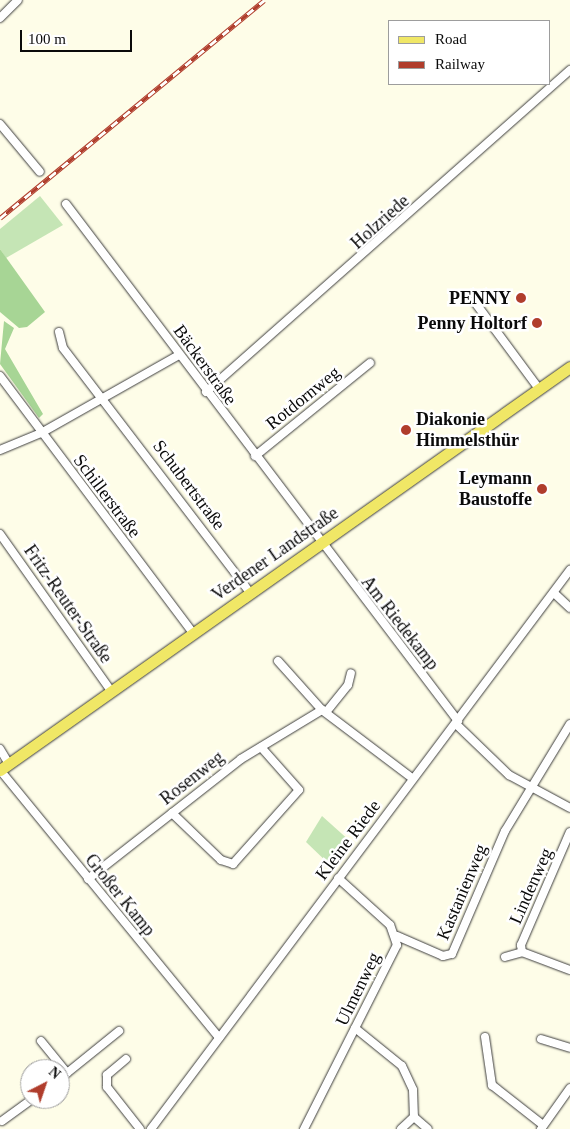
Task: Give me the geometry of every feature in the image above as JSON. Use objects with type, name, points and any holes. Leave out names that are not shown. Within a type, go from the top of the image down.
[{"type":"main road","name":"Verdener Landstraße","points":[[3,768],[570,367]]},
{"type":"street","points":[[0,18],[18,0]]},
{"type":"street","name":"Holzriede","points":[[206,392],[570,70]]},
{"type":"street","points":[[0,124],[40,172]]},
{"type":"street","name":"Bäckerstraße","points":[[66,204],[320,543]]},
{"type":"street","points":[[474,300],[539,389]]},
{"type":"street","name":"Schubertstraße","points":[[59,332],[63,348],[103,396],[250,593]]},
{"type":"street","points":[[0,450],[42,435],[103,396],[179,355]]},
{"type":"street","name":"Rotdornweg","points":[[255,456],[370,363]]},
{"type":"street","name":"Schillerstraße","points":[[0,376],[42,435],[193,634]]},
{"type":"street","name":"Fritz-Reuter-Straße","points":[[0,534],[111,691]]},
{"type":"street","name":"Am Riedekamp","points":[[320,543],[457,722],[529,790],[570,808]]},
{"type":"street","name":"Kleine Riede","points":[[151,1129],[412,778],[457,722],[570,570]]},
{"type":"street","points":[[554,593],[570,608]]},
{"type":"street","points":[[278,661],[324,711],[412,778]]},
{"type":"street","name":"Rosenweg","points":[[88,879],[260,747],[324,711],[348,685],[351,673]]},
{"type":"street","points":[[529,790],[570,724]]},
{"type":"street","points":[[172,813],[221,860],[233,864],[299,790],[260,747]]},
{"type":"street","name":"Großer Kamp","points":[[0,749],[3,768],[88,879],[219,1038]]},
{"type":"street","name":"Kastanienweg","points":[[397,936],[443,956],[452,954],[504,831],[529,790]]},
{"type":"street","name":"Lindenweg","points":[[522,952],[521,945],[570,832]]},
{"type":"street","name":"Ulmenweg","points":[[304,1129],[355,1028],[397,936],[338,878]]},
{"type":"street","points":[[505,957],[522,952],[570,970]]},
{"type":"street","points":[[355,1028],[402,1066],[413,1090],[414,1117],[428,1129]]},
{"type":"street","points":[[70,1071],[120,1031]]},
{"type":"street","points":[[485,1037],[492,1085],[542,1127],[570,1088]]},
{"type":"street","points":[[541,1039],[570,1048]]},
{"type":"street","points":[[41,1041],[56,1059]]},
{"type":"street","points":[[126,1059],[107,1075],[107,1087],[140,1129]]},
{"type":"street","points":[[2,1122],[20,1108]]},
{"type":"street","points":[[401,1129],[414,1117]]},
{"type":"green space","points":[[40,196],[63,225],[6,258],[0,249],[0,229]]},
{"type":"green space","points":[[0,249],[45,312],[27,327],[19,328],[0,312]]},
{"type":"green space","points":[[4,321],[14,328],[5,349],[43,414],[39,418],[0,364]]},
{"type":"green space","points":[[322,816],[351,842],[332,867],[306,842]]},
{"type":"railway","points":[[0,218],[264,0]]},
{"type":"place","name":"PENNY","points":[[521,298]]},
{"type":"place","name":"Penny Holtorf","points":[[537,323]]},
{"type":"place","name":"Diakonie Himmelsthür","points":[[406,430]]},
{"type":"place","name":"Leymann Baustoffe","points":[[542,489]]}]
